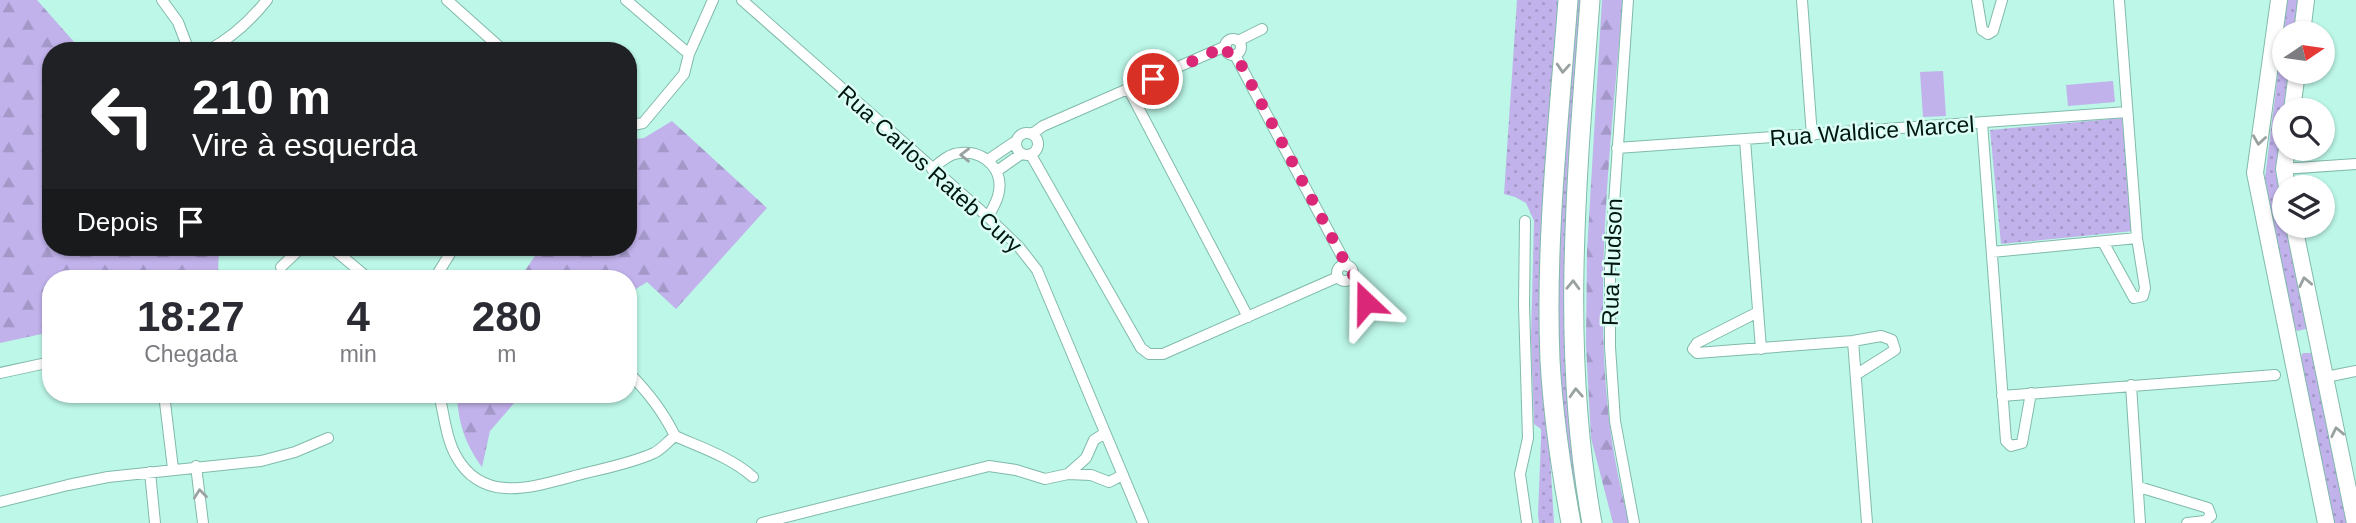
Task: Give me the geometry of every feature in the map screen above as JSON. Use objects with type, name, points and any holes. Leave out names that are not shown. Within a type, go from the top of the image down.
[{"type":"highway","points":[[1558,523],[1551,437],[1551,245],[1568,0]]},
{"type":"highway","points":[[1590,0],[1573,302],[1578,432],[1592,523]]},
{"type":"highway","points":[[1550,359],[1555,424],[1571,523]]},
{"type":"highway","points":[[1578,432],[1601,523]]},
{"type":"main road","points":[[2279,0],[2255,173],[2326,523]]},
{"type":"main road","points":[[2303,21],[2306,0]]},
{"type":"main road","points":[[2285,161],[2285,175]]},
{"type":"main road","points":[[2296,238],[2355,523]]},
{"type":"main road","points":[[2290,344],[2317,338]]},
{"type":"street","points":[[162,0],[178,22],[186,42]]},
{"type":"street","points":[[222,42],[256,14],[267,0]]},
{"type":"street","points":[[447,0],[494,42]]},
{"type":"street","points":[[626,0],[689,54]]},
{"type":"street","points":[[637,124],[643,123],[684,74],[689,54],[713,0]]},
{"type":"street","name":"Rua Carlos Rateb Cury","points":[[742,0],[1020,247],[1037,270],[1143,523]]},
{"type":"street","name":"Rua Hudson","points":[[1628,0],[1610,262],[1610,347],[1615,421],[1634,523]]},
{"type":"street","points":[[1802,0],[1812,136]]},
{"type":"street","points":[[1976,0],[1982,30],[1988,34],[1993,31],[2002,0]]},
{"type":"street","points":[[2103,242],[2134,298],[2143,296],[2145,288],[2137,238],[2119,0]]},
{"type":"street","points":[[988,160],[1022,134],[1032,134],[1044,126],[1226,46],[1230,40],[1238,41],[1262,29]]},
{"type":"street","points":[[1236,55],[1241,47],[1238,41]]},
{"type":"street","points":[[1226,46],[1228,53],[1236,55],[1366,302]]},
{"type":"street","points":[[1129,90],[1248,317]]},
{"type":"street","name":"Rua Waldice Marcel","points":[[1617,148],[2127,112]]},
{"type":"street","points":[[1982,123],[2006,441],[2011,446],[2022,443],[2031,394]]},
{"type":"street","points":[[997,171],[1038,146],[1037,139],[1032,134]]},
{"type":"street","points":[[1745,140],[1761,349]]},
{"type":"street","points":[[1016,141],[1016,148],[1026,154],[1140,348],[1150,354],[1163,354],[1338,277],[1345,281],[1350,280],[1350,271]]},
{"type":"street","points":[[932,169],[947,157],[960,152],[988,160],[997,171],[999,194],[988,217]]},
{"type":"street","points":[[2284,169],[2356,164]]},
{"type":"street","points":[[1525,221],[1524,305],[1528,438],[1520,474],[1527,523]]},
{"type":"street","points":[[1992,252],[2137,238]]},
{"type":"street","points":[[281,267],[293,256]]},
{"type":"street","points":[[342,256],[358,270]]},
{"type":"street","points":[[1758,312],[1697,343],[1693,349],[1697,353],[1761,349],[1881,336],[1892,340],[1895,350],[1857,374]]},
{"type":"street","points":[[1853,341],[1867,523]]},
{"type":"street","points":[[0,373],[42,364]]},
{"type":"street","points":[[2326,377],[2356,371]]},
{"type":"street","points":[[2003,396],[2131,384],[2275,375]]},
{"type":"street","points":[[637,382],[657,403],[675,436],[724,457],[753,477]]},
{"type":"street","points":[[2131,384],[2140,523]]},
{"type":"street","points":[[165,403],[173,469]]},
{"type":"street","points":[[441,403],[456,457],[470,473],[489,486],[511,490],[626,462],[656,452],[675,436]]},
{"type":"street","points":[[1068,474],[1086,458],[1094,440],[1105,433]]},
{"type":"street","points":[[0,502],[68,485],[150,472],[261,461],[295,452],[328,438]]},
{"type":"street","points":[[1086,458],[1091,475]]},
{"type":"street","points":[[196,466],[203,523]]},
{"type":"street","points":[[762,523],[989,466],[1016,470],[1045,479],[1068,474],[1091,475],[1109,482],[1123,475]]},
{"type":"street","points":[[150,472],[155,523]]},
{"type":"street","points":[[2139,487],[2208,508],[2211,516],[2205,522],[2187,523]]},
{"type":"green space","points":[[0,0],[37,0],[74,42],[42,42],[42,256],[219,256],[218,270],[42,270],[42,334],[0,343]]},
{"type":"green space","points":[[1517,0],[1560,0],[1549,439],[1554,523],[1539,523],[1538,515],[1541,429],[1534,424],[1531,338],[1534,221],[1526,203],[1504,194]]},
{"type":"green space","points":[[1574,0],[1583,0],[1570,221],[1584,523],[1575,523],[1559,400],[1558,219]]},
{"type":"green space","points":[[1602,0],[1623,0],[1605,217],[1603,327],[1611,434],[1629,523],[1613,523],[1591,438],[1586,345],[1587,251]]},
{"type":"green space","points":[[2287,0],[2302,0],[2299,21],[2284,21]]},
{"type":"green space","points":[[1943,71],[1946,116],[1923,117],[1920,72]]},
{"type":"green space","points":[[2113,81],[2115,102],[2068,106],[2066,85]]},
{"type":"green space","points":[[2277,84],[2291,84],[2290,98],[2275,98]]},
{"type":"green space","points":[[2122,118],[2133,231],[2001,244],[1990,130]]},
{"type":"green space","points":[[672,121],[767,208],[676,309],[647,282],[637,288],[637,270],[525,270],[535,256],[637,256],[637,139],[644,138]]},
{"type":"green space","points":[[2272,121],[2272,161],[2281,161],[2281,175],[2272,175],[2272,215],[2265,178]]},
{"type":"green space","points":[[2276,238],[2292,238],[2308,320],[2306,329],[2297,331],[2293,326]]},
{"type":"green space","points":[[2303,353],[2313,353],[2349,523],[2332,523],[2300,358]]},
{"type":"green space","points":[[458,403],[514,403],[490,431],[482,467],[463,432]]},
{"type":"route","points":[[1153,79],[1226,46],[1230,55],[1236,55],[1347,266],[1353,271],[1366,302]]}]
